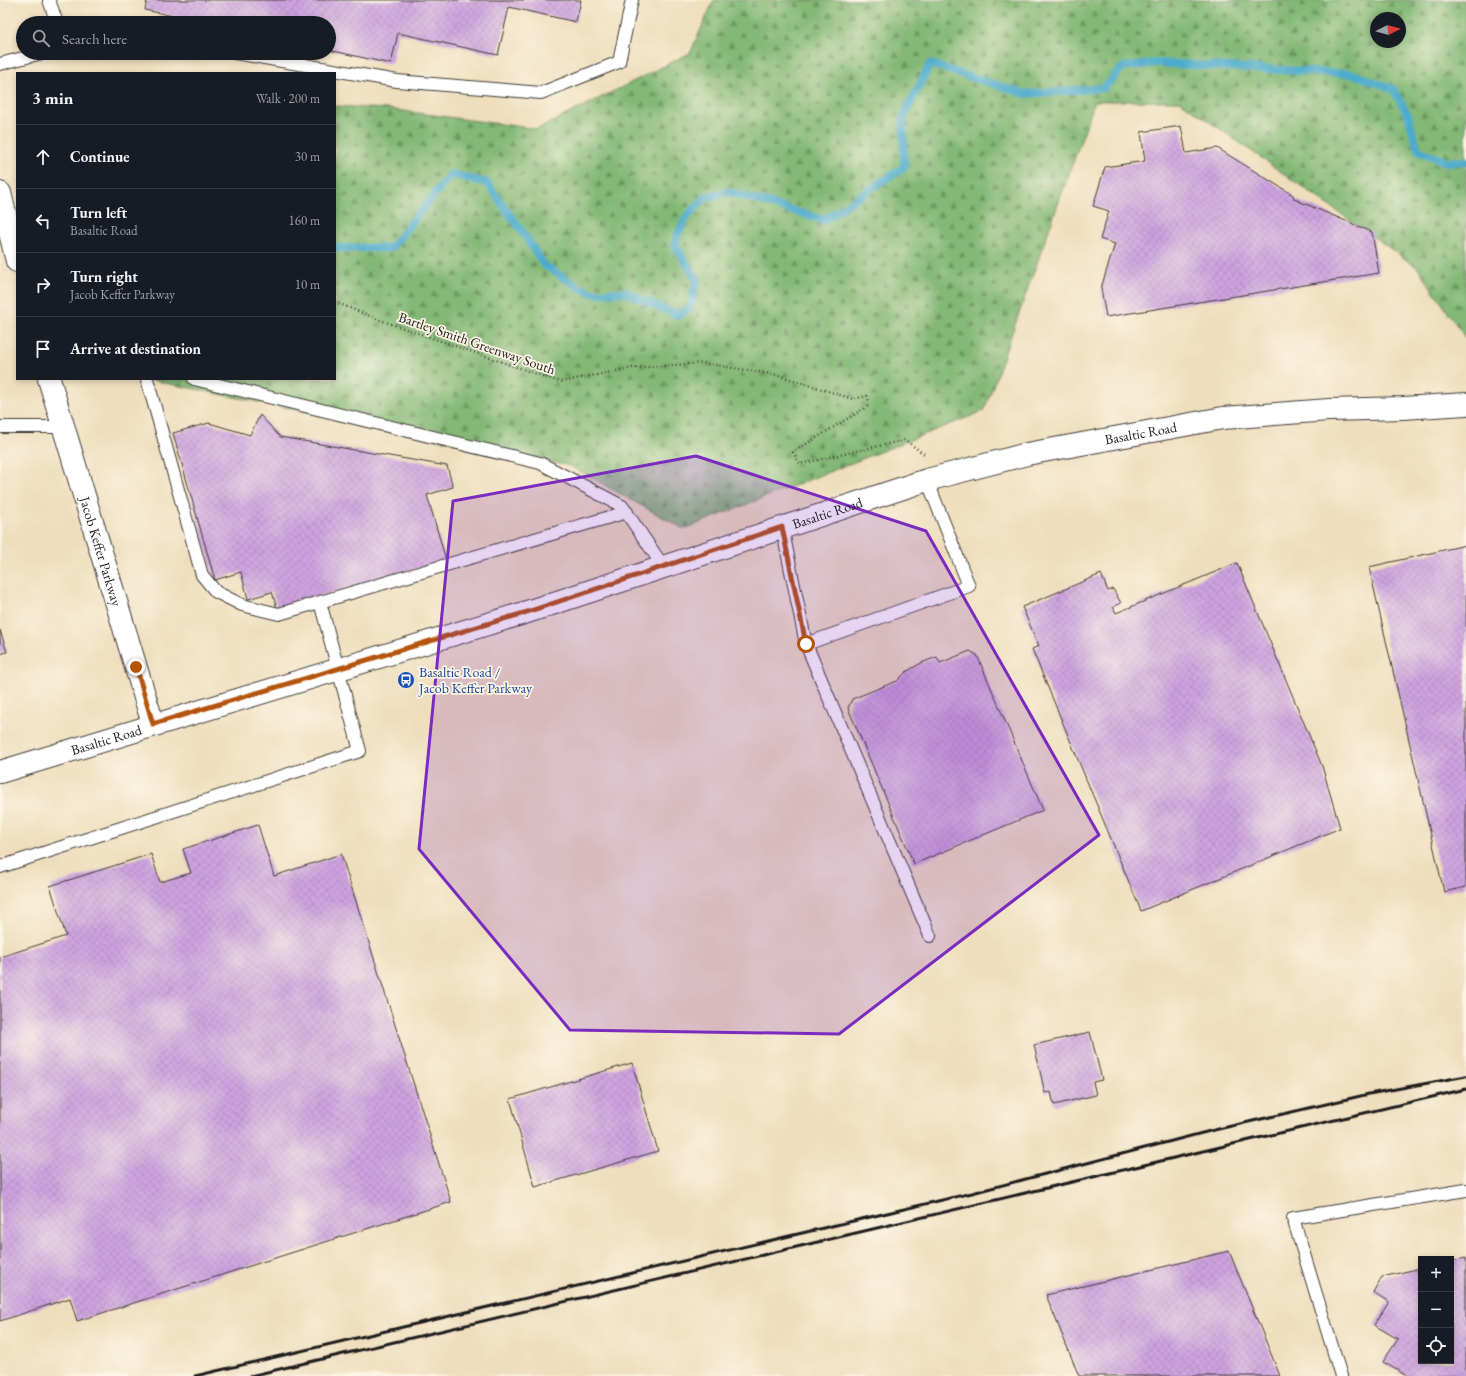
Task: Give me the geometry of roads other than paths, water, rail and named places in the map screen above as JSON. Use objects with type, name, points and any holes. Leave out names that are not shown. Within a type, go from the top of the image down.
[{"type":"street","points":[[0,193],[16,257]]},
{"type":"street","name":"Jacob Keffer Parkway","points":[[52,380],[63,427],[153,724]]},
{"type":"street","name":"Basaltic Road","points":[[0,772],[153,724],[524,613],[927,480],[1027,454],[1223,418],[1329,410],[1466,404]]},
{"type":"lane","points":[[49,0],[55,16]]},
{"type":"lane","points":[[276,60],[397,81],[541,93],[620,62],[632,0]]},
{"type":"lane","points":[[0,64],[16,60]]},
{"type":"lane","points":[[147,380],[202,575],[216,592],[242,605],[279,614],[627,512]]},
{"type":"lane","points":[[198,380],[540,463],[622,506],[663,566]]},
{"type":"lane","points":[[0,428],[63,427]]},
{"type":"lane","points":[[806,644],[969,586],[927,480]]},
{"type":"lane","points":[[782,527],[806,644],[930,936]]},
{"type":"lane","points":[[0,867],[360,751],[320,602]]},
{"type":"lane","points":[[1341,1376],[1293,1218],[1466,1190]]},
{"type":"waterway","points":[[336,248],[391,248],[451,174],[487,183],[544,265],[578,287],[593,293],[625,292],[677,315],[690,309],[697,280],[675,245],[677,235],[688,215],[706,197],[729,192],[824,220],[904,167],[903,118],[930,64],[1025,94],[1104,88],[1123,67],[1156,63],[1353,74],[1393,89],[1408,115],[1418,150],[1446,162],[1466,161]]},
{"type":"railway","points":[[195,1376],[972,1193],[1210,1131],[1369,1094],[1466,1076]]},
{"type":"railway","points":[[250,1376],[1466,1089]]},
{"type":"place","name":"Basaltic Road / Jacob Keffer Parkway","points":[[406,680]]}]
